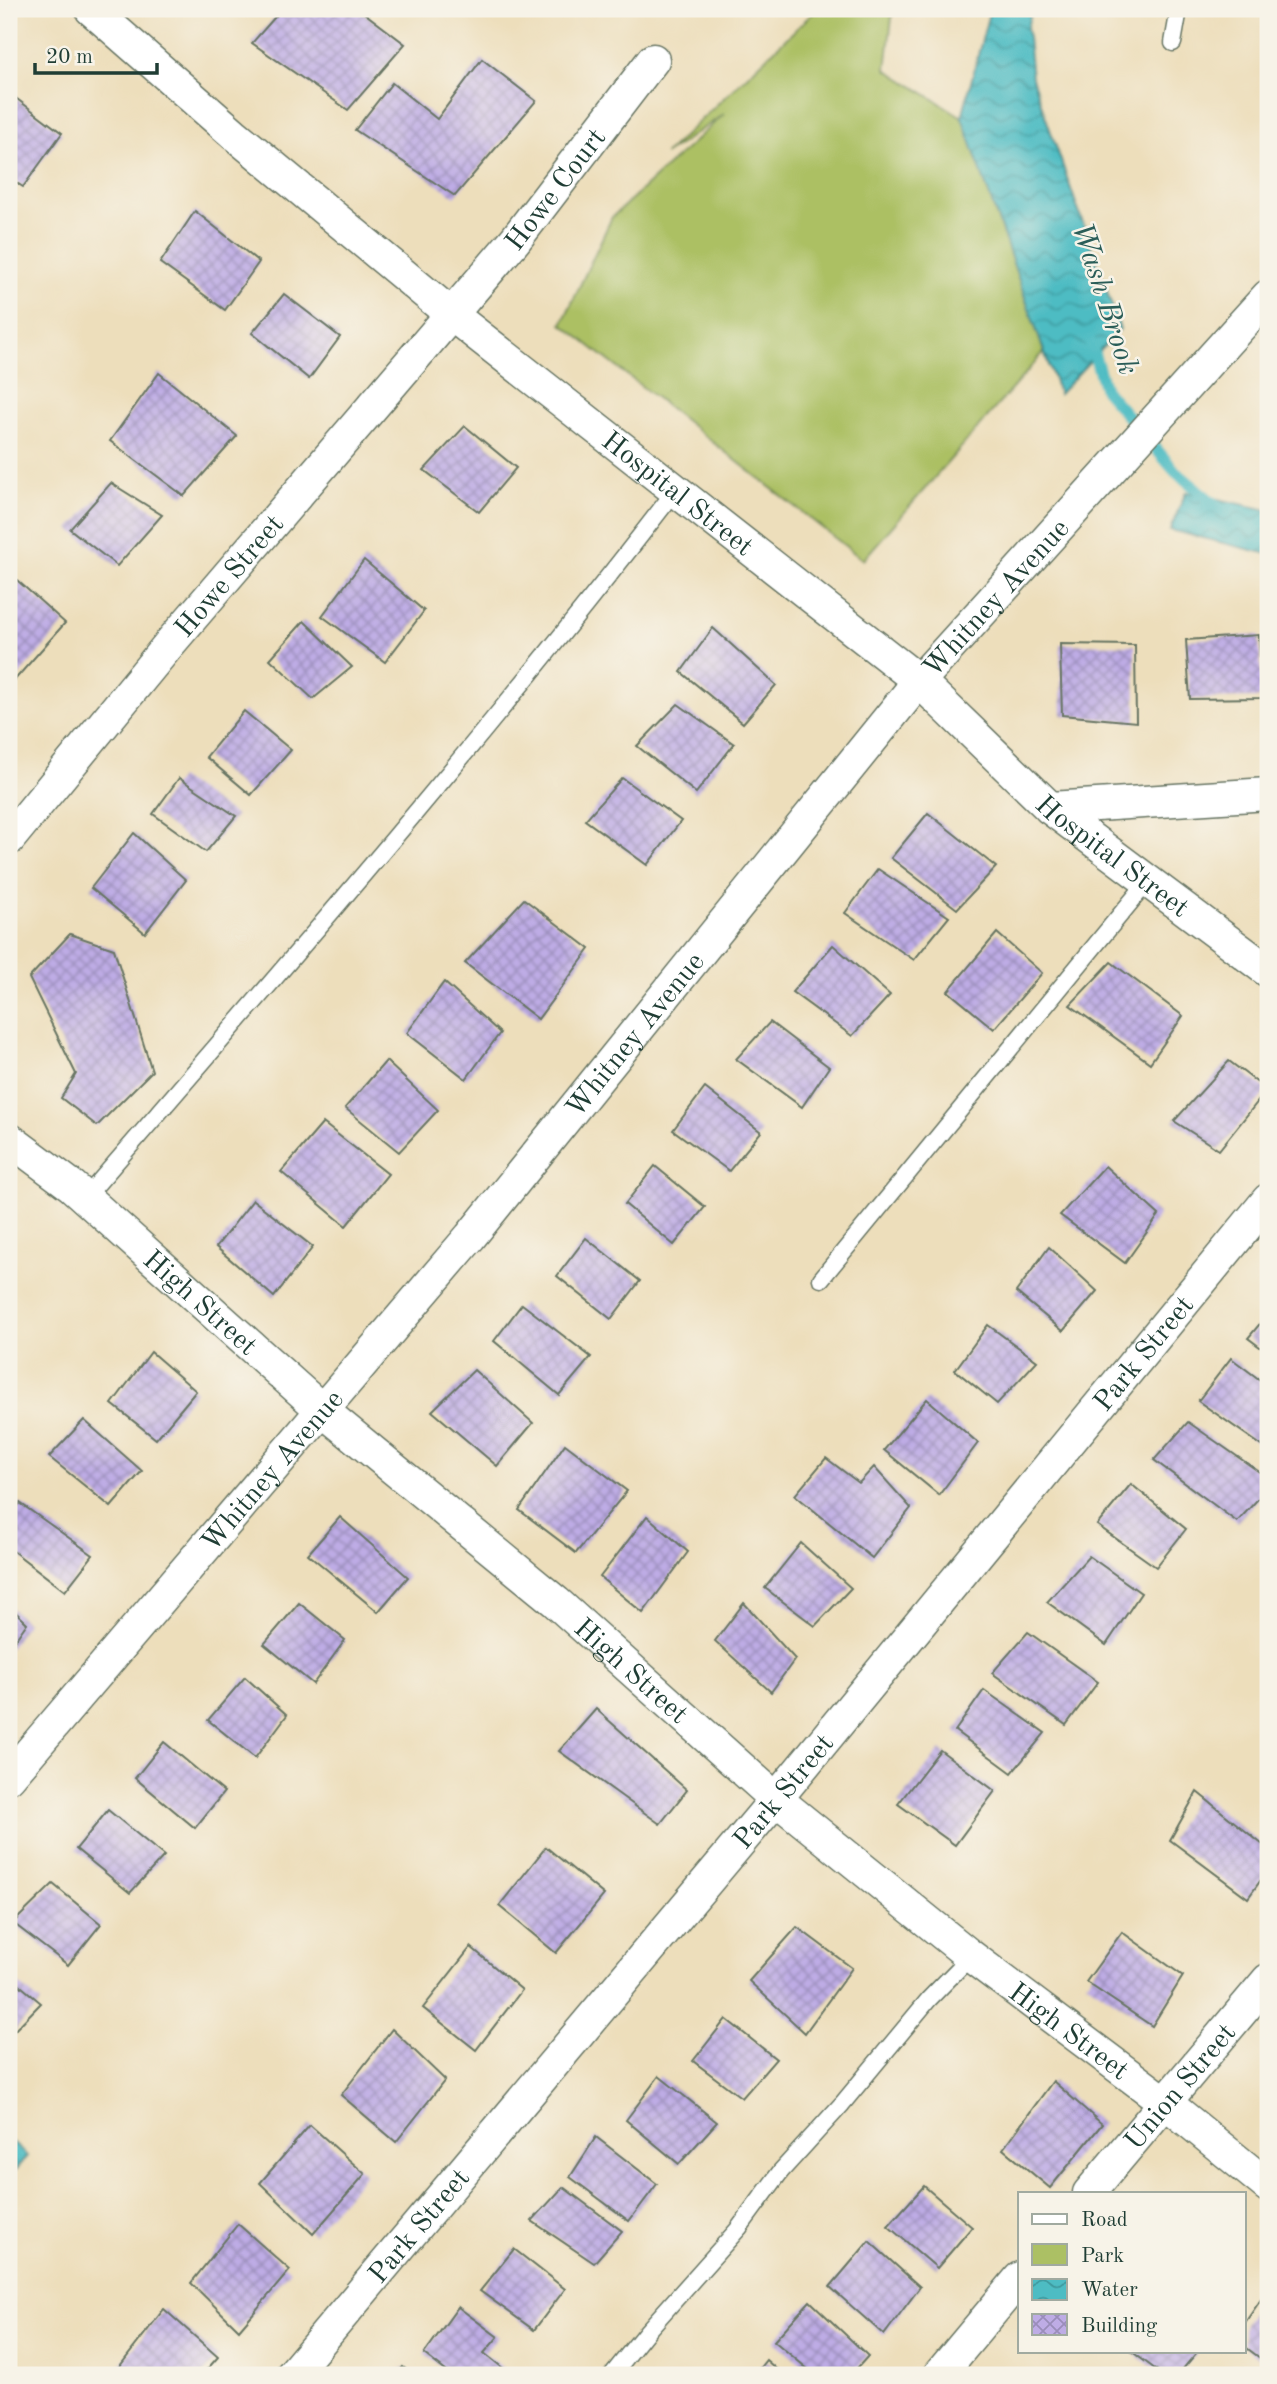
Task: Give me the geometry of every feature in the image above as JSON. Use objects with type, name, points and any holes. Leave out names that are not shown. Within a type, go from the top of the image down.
[{"type":"street","name":"Hospital Street","points":[[91,9],[234,134],[452,315],[919,681],[1050,808],[1268,971]]},
{"type":"street","name":"Howe Court","points":[[452,315],[515,240],[653,60]]},
{"type":"street","name":"Whitney Avenue","points":[[9,1777],[470,1237],[919,681],[1268,296]]},
{"type":"street","name":"Howe Street","points":[[9,839],[180,632],[452,315]]},
{"type":"street","points":[[1050,808],[1268,794]]},
{"type":"street","name":"High Street","points":[[9,1139],[72,1186],[322,1410],[556,1602],[776,1800],[971,1956],[1165,2102],[1268,2186]]},
{"type":"street","name":"Park Street","points":[[292,2375],[776,1800],[1268,1200]]},
{"type":"street","name":"Union Street","points":[[1090,2192],[1268,1980]]},
{"type":"street","points":[[939,2375],[1018,2280]]},
{"type":"lane","points":[[1173,43],[1181,9]]},
{"type":"lane","points":[[85,1198],[386,849],[578,616],[675,491]]},
{"type":"lane","points":[[821,1279],[1148,881]]},
{"type":"lane","points":[[612,2375],[648,2330],[739,2228],[781,2171],[842,2104],[929,1999],[971,1956]]},
{"type":"green space","points":[[817,9],[893,9],[886,69],[962,117],[1044,352],[863,560],[562,324],[612,217],[724,114],[664,155]]},
{"type":"water","points":[[990,9],[1032,9],[1027,27],[1032,78],[1120,329],[1059,394],[962,117]]},
{"type":"water","points":[[1186,492],[1268,510],[1268,554],[1170,530]]},
{"type":"water","points":[[9,2140],[27,2156],[9,2177]]},
{"type":"building","points":[[282,9],[359,9],[405,44],[348,110],[252,43]]},
{"type":"building","points":[[482,59],[536,101],[455,196],[355,130],[392,83],[437,119]]},
{"type":"building","points":[[9,93],[62,133],[23,187],[9,178]]},
{"type":"building","points":[[195,211],[259,262],[225,310],[160,263]]},
{"type":"building","points":[[284,294],[340,337],[309,379],[252,333]]},
{"type":"building","points":[[159,373],[237,436],[184,496],[110,441]]},
{"type":"building","points":[[465,426],[516,468],[479,512],[424,470]]},
{"type":"building","points":[[111,483],[162,515],[117,566],[70,529]]},
{"type":"building","points":[[364,560],[424,611],[385,662],[322,616]]},
{"type":"building","points":[[9,573],[65,623],[12,683],[9,680]]},
{"type":"building","points":[[304,621],[352,667],[313,699],[270,659]]},
{"type":"building","points":[[713,628],[776,685],[743,723],[681,672]]},
{"type":"building","points":[[1259,635],[1262,698],[1190,699],[1186,640]]},
{"type":"building","points":[[1060,644],[1135,645],[1136,722],[1062,715]]},
{"type":"building","points":[[678,704],[734,744],[696,793],[637,746]]},
{"type":"building","points":[[244,711],[291,750],[251,795],[206,757]]},
{"type":"building","points":[[179,778],[236,816],[206,852],[153,814]]},
{"type":"building","points":[[622,778],[681,821],[647,865],[585,820]]},
{"type":"building","points":[[928,813],[996,867],[957,909],[891,858]]},
{"type":"building","points":[[134,833],[186,880],[145,933],[91,888]]},
{"type":"building","points":[[878,869],[949,917],[914,960],[845,913]]},
{"type":"building","points":[[524,899],[590,949],[538,1019],[465,963]]},
{"type":"building","points":[[997,933],[1042,973],[994,1029],[948,991]]},
{"type":"building","points":[[70,934],[114,949],[152,1071],[97,1126],[61,1098],[76,1074],[29,978]]},
{"type":"building","points":[[833,945],[890,995],[852,1036],[792,992]]},
{"type":"building","points":[[1111,962],[1183,1016],[1150,1063],[1070,1005]]},
{"type":"building","points":[[444,982],[500,1033],[466,1079],[407,1033]]},
{"type":"building","points":[[770,1022],[829,1067],[802,1107],[736,1059]]},
{"type":"building","points":[[386,1061],[438,1110],[399,1152],[345,1108]]},
{"type":"building","points":[[1229,1061],[1267,1090],[1219,1150],[1174,1121]]},
{"type":"building","points":[[705,1088],[761,1132],[729,1171],[673,1130]]},
{"type":"building","points":[[323,1123],[388,1174],[346,1226],[281,1172]]},
{"type":"building","points":[[655,1166],[705,1207],[674,1245],[625,1204]]},
{"type":"building","points":[[1105,1166],[1159,1215],[1125,1263],[1060,1215]]},
{"type":"building","points":[[253,1200],[313,1247],[274,1297],[216,1247]]},
{"type":"building","points":[[586,1238],[640,1281],[611,1319],[557,1276]]},
{"type":"building","points":[[1049,1247],[1097,1291],[1063,1331],[1016,1292]]},
{"type":"building","points":[[522,1304],[591,1357],[559,1395],[494,1341]]},
{"type":"building","points":[[1268,1314],[1268,1353],[1248,1338]]},
{"type":"building","points":[[988,1325],[1037,1361],[997,1404],[955,1370]]},
{"type":"building","points":[[151,1352],[196,1391],[156,1439],[112,1404]]},
{"type":"building","points":[[1231,1358],[1268,1386],[1268,1450],[1198,1401]]},
{"type":"building","points":[[474,1370],[533,1423],[497,1466],[432,1411]]},
{"type":"building","points":[[927,1399],[978,1443],[939,1495],[884,1450]]},
{"type":"building","points":[[84,1420],[142,1471],[111,1507],[49,1457]]},
{"type":"building","points":[[1188,1422],[1268,1478],[1268,1488],[1237,1522],[1154,1460]]},
{"type":"building","points":[[565,1444],[627,1491],[576,1553],[519,1510]]},
{"type":"building","points":[[826,1458],[859,1483],[874,1467],[911,1508],[872,1558],[795,1495]]},
{"type":"building","points":[[1131,1484],[1186,1529],[1156,1567],[1097,1525]]},
{"type":"building","points":[[20,1503],[93,1555],[65,1591],[9,1548],[9,1516]]},
{"type":"building","points":[[647,1516],[688,1552],[643,1613],[600,1577]]},
{"type":"building","points":[[340,1517],[408,1577],[378,1612],[308,1554]]},
{"type":"building","points":[[801,1543],[851,1588],[815,1626],[765,1588]]},
{"type":"building","points":[[1089,1556],[1141,1593],[1106,1645],[1047,1602]]},
{"type":"building","points":[[299,1603],[345,1640],[313,1684],[264,1644]]},
{"type":"building","points":[[744,1603],[795,1659],[771,1692],[715,1641]]},
{"type":"building","points":[[9,1606],[27,1623],[9,1649]]},
{"type":"building","points":[[1028,1632],[1098,1682],[1066,1725],[992,1673]]},
{"type":"building","points":[[245,1677],[287,1715],[255,1758],[208,1720]]},
{"type":"building","points":[[984,1690],[1045,1733],[1012,1773],[955,1731]]},
{"type":"building","points":[[596,1709],[687,1790],[660,1824],[559,1751]]},
{"type":"building","points":[[164,1742],[224,1792],[195,1828],[135,1778]]},
{"type":"building","points":[[940,1750],[995,1791],[955,1845],[898,1804]]},
{"type":"building","points":[[1197,1792],[1268,1849],[1268,1870],[1248,1898],[1170,1840]]},
{"type":"building","points":[[108,1810],[164,1856],[130,1893],[76,1849]]},
{"type":"building","points":[[546,1847],[604,1895],[556,1953],[499,1906]]},
{"type":"building","points":[[53,1884],[101,1924],[68,1965],[13,1923]]},
{"type":"building","points":[[797,1927],[852,1968],[805,2033],[749,1981]]},
{"type":"building","points":[[1122,1932],[1183,1976],[1152,2026],[1086,1982]]},
{"type":"building","points":[[471,1947],[522,1990],[476,2050],[423,2008]]},
{"type":"building","points":[[9,1976],[41,2003],[10,2035],[9,2033]]},
{"type":"building","points":[[726,2019],[776,2059],[742,2098],[693,2061]]},
{"type":"building","points":[[392,2029],[445,2080],[396,2142],[341,2095]]},
{"type":"building","points":[[659,2076],[717,2122],[679,2164],[626,2120]]},
{"type":"building","points":[[1053,2081],[1102,2124],[1050,2188],[1003,2149]]},
{"type":"building","points":[[310,2125],[365,2174],[313,2234],[260,2183]]},
{"type":"building","points":[[596,2137],[657,2184],[629,2221],[570,2177]]},
{"type":"building","points":[[924,2186],[972,2227],[937,2268],[888,2226]]},
{"type":"building","points":[[563,2187],[622,2231],[594,2263],[532,2221]]},
{"type":"building","points":[[238,2224],[290,2270],[239,2330],[191,2283]]},
{"type":"building","points":[[869,2241],[920,2287],[884,2335],[830,2287]]},
{"type":"building","points":[[514,2249],[565,2289],[534,2330],[480,2291]]},
{"type":"building","points":[[1264,2295],[1268,2298],[1268,2364],[1246,2348],[1246,2321]]},
{"type":"building","points":[[810,2301],[868,2356],[851,2375],[815,2375],[774,2341]]},
{"type":"building","points":[[458,2307],[498,2337],[484,2353],[508,2372],[505,2375],[451,2375],[424,2354]]},
{"type":"building","points":[[164,2309],[218,2357],[202,2375],[113,2375]]},
{"type":"building","points":[[1132,2352],[1197,2352],[1178,2375],[1163,2375]]},
{"type":"building","points":[[766,2360],[783,2375],[754,2375]]},
{"type":"building","points":[[403,2367],[413,2375],[396,2375]]},
{"type":"waterway","name":"Wash Brook","points":[[1090,341],[1105,390],[1176,472],[1217,506]]}]
